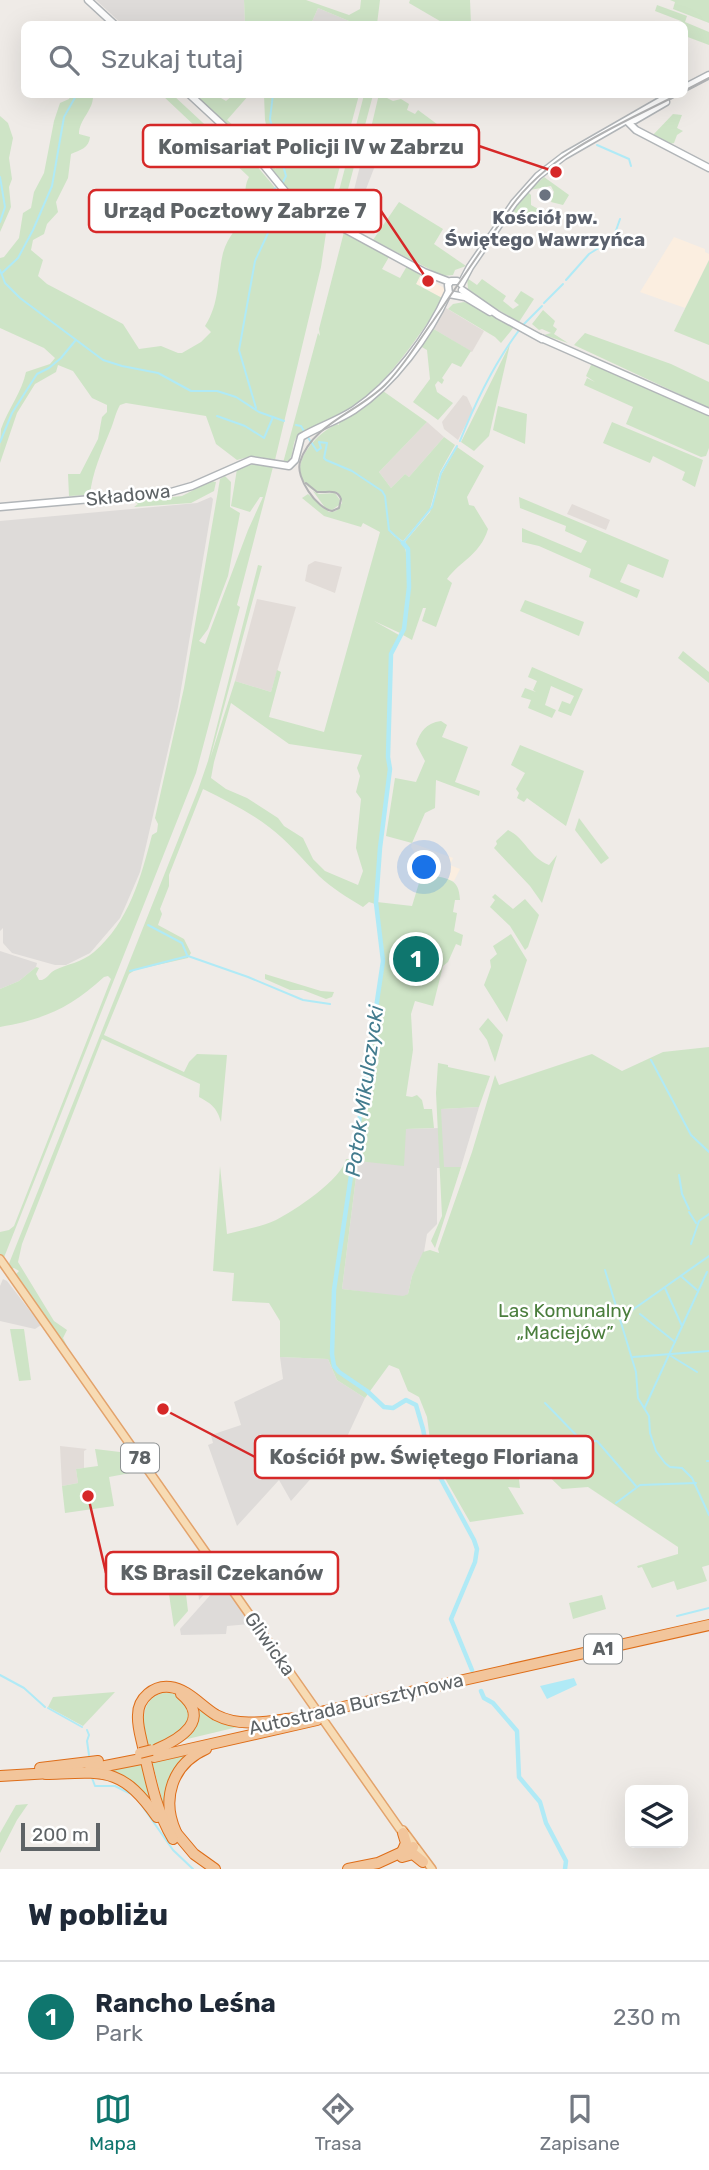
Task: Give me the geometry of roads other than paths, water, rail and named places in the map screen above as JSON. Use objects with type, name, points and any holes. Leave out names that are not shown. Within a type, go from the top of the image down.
[{"type":"highway","name":"Autostrada Bursztynowa","points":[[154,1752],[233,1739],[327,1714],[709,1625]]},
{"type":"highway","name":"Autostrada Bursztynowa","points":[[327,1714],[709,1632]]},
{"type":"highway","points":[[215,1869],[175,1837],[157,1805],[139,1730],[139,1708],[145,1696],[156,1689],[174,1687],[217,1715],[235,1721],[257,1723],[295,1718]]},
{"type":"highway","points":[[154,1752],[181,1738],[187,1733],[192,1721],[193,1714],[188,1701],[174,1691],[152,1695],[145,1703],[142,1715],[160,1804],[175,1837]]},
{"type":"highway","name":"Autostrada Bursztynowa","points":[[0,1776],[46,1774],[140,1756],[295,1718],[315,1717]]},
{"type":"highway","points":[[175,1837],[168,1807],[170,1790],[177,1773],[198,1752],[233,1739]]},
{"type":"highway","name":"Autostrada Bursztynowa","points":[[0,1769],[73,1765],[140,1756]]},
{"type":"highway","points":[[46,1774],[96,1773],[122,1780],[144,1799],[190,1857],[206,1869]]},
{"type":"highway","points":[[402,1854],[406,1843],[403,1833]]},
{"type":"highway","points":[[369,1869],[389,1864],[414,1846]]},
{"type":"highway","points":[[348,1869],[378,1863],[402,1854],[413,1854],[428,1866]]},
{"type":"main road","points":[[88,0],[111,21]]},
{"type":"main road","points":[[688,86],[709,75]]},
{"type":"main road","points":[[193,98],[257,157],[286,194],[303,207],[430,274],[498,315]]},
{"type":"main road","points":[[441,310],[517,199],[538,176],[564,156],[666,98]]},
{"type":"main road","points":[[627,121],[636,130],[709,168]]},
{"type":"main road","points":[[455,288],[476,304],[541,338],[709,412]]},
{"type":"main road","points":[[441,310],[457,300],[476,304]]},
{"type":"main road","name":"Składowa","points":[[0,507],[174,491],[251,460],[286,467],[295,460],[299,440],[306,434],[346,414],[379,390],[401,367],[441,310]]},
{"type":"main road","name":"Gliwicka","points":[[0,1259],[414,1846]]},
{"type":"main road","name":"Gliwicka","points":[[396,1822],[414,1846]]},
{"type":"main road","name":"78","points":[[414,1846],[428,1866]]},
{"type":"main road","name":"78","points":[[414,1846],[428,1866]]},
{"type":"water","points":[[574,1678],[577,1685],[547,1699],[540,1686]]},
{"type":"waterway","points":[[2,273],[18,258],[52,186],[64,117],[75,98]]},
{"type":"waterway","points":[[273,98],[270,119],[286,176],[282,184]]},
{"type":"waterway","points":[[597,145],[629,159],[631,166]]},
{"type":"waterway","points":[[0,177],[5,207],[0,222]]},
{"type":"waterway","points":[[256,408],[239,350],[255,261],[269,231],[267,201],[275,188]]},
{"type":"waterway","points":[[566,280],[589,254],[613,239],[620,219]]},
{"type":"waterway","name":"Potok Mikulczycki","points":[[0,270],[5,283],[20,298],[103,360],[158,373],[191,391],[217,391],[236,397],[259,412],[284,421]]},
{"type":"waterway","points":[[544,303],[563,284]]},
{"type":"waterway","points":[[523,325],[542,306]]},
{"type":"waterway","points":[[460,441],[486,383],[520,329]]},
{"type":"waterway","points":[[0,442],[12,413],[37,374],[61,358],[75,341]]},
{"type":"waterway","points":[[217,416],[245,426],[264,438],[273,417]]},
{"type":"waterway","name":"Potok Mikulczycki","points":[[296,425],[301,426],[304,431]]},
{"type":"waterway","name":"Potok Mikulczycki","points":[[307,436],[317,451],[321,448],[319,442],[327,443],[324,458],[326,460],[352,471],[382,491],[389,530],[403,543],[432,507],[441,473],[457,446]]},
{"type":"waterway","name":"Potok Mikulczycki","points":[[403,543],[408,549],[409,587],[404,629],[391,654],[388,757],[390,769],[376,903],[383,961],[334,1290],[332,1354],[334,1366],[339,1372],[367,1391],[384,1407],[393,1408],[406,1400],[416,1405],[428,1455],[477,1549],[475,1562],[451,1619],[472,1670]]},
{"type":"waterway","points":[[148,925],[182,943],[187,955]]},
{"type":"waterway","points":[[130,971],[188,956],[303,1000],[330,1004]]},
{"type":"waterway","points":[[651,1060],[691,1135],[709,1152]]},
{"type":"waterway","points":[[679,1175],[682,1194],[689,1209]]},
{"type":"waterway","points":[[689,1212],[696,1223]]},
{"type":"waterway","points":[[691,1244],[699,1221],[709,1214]]},
{"type":"waterway","points":[[621,1318],[709,1256]]},
{"type":"waterway","points":[[605,1270],[636,1372],[638,1398],[649,1416],[650,1433],[656,1451],[670,1467],[682,1468],[692,1478],[709,1515]]},
{"type":"waterway","points":[[645,1407],[707,1272]]},
{"type":"waterway","points":[[682,1277],[697,1290]]},
{"type":"waterway","points":[[665,1288],[682,1326]]},
{"type":"waterway","points":[[640,1314],[675,1342]]},
{"type":"waterway","points":[[633,1357],[709,1351]]},
{"type":"waterway","points":[[671,1356],[697,1372]]},
{"type":"waterway","points":[[545,1403],[582,1441],[597,1441],[636,1486]]},
{"type":"waterway","points":[[616,1503],[640,1485],[696,1483]]},
{"type":"waterway","points":[[677,1616],[709,1608]]},
{"type":"waterway","points":[[0,1675],[24,1688],[45,1707]]},
{"type":"waterway","name":"Potok Mikulczycki","points":[[481,1691],[484,1698],[493,1703],[517,1731],[519,1777],[540,1802],[546,1823],[566,1861],[565,1869]]},
{"type":"waterway","points":[[48,1708],[82,1727]]},
{"type":"waterway","points":[[87,1730],[89,1755]]},
{"type":"waterway","points":[[92,1778],[95,1786],[115,1786],[131,1794]]},
{"type":"waterway","points":[[138,1800],[173,1850],[193,1869]]},
{"type":"tram line","points":[[688,89],[709,78]]},
{"type":"tram line","points":[[306,483],[317,492],[337,493],[341,499],[339,508],[332,511],[320,505],[304,484],[299,468],[306,449],[325,428],[374,395],[392,378],[527,187],[546,170],[588,141],[671,98]]},
{"type":"place","name":"Komisariat Policji IV w Zabrzu","points":[[556,172]]},
{"type":"place","name":"Kościół pw. Świętego Wawrzyńca","points":[[545,195]]},
{"type":"place","name":"Urząd Pocztowy Zabrze 7","points":[[428,281]]},
{"type":"place","name":"Rancho Leśna","points":[[416,959]]},
{"type":"place","name":"Kościół pw. Świętego Floriana","points":[[163,1409]]},
{"type":"place","name":"KS Brasil Czekanów","points":[[88,1496]]},
{"type":"park label","name":"Las Komunalny „Maciejów”","points":[[565,1321]]}]
